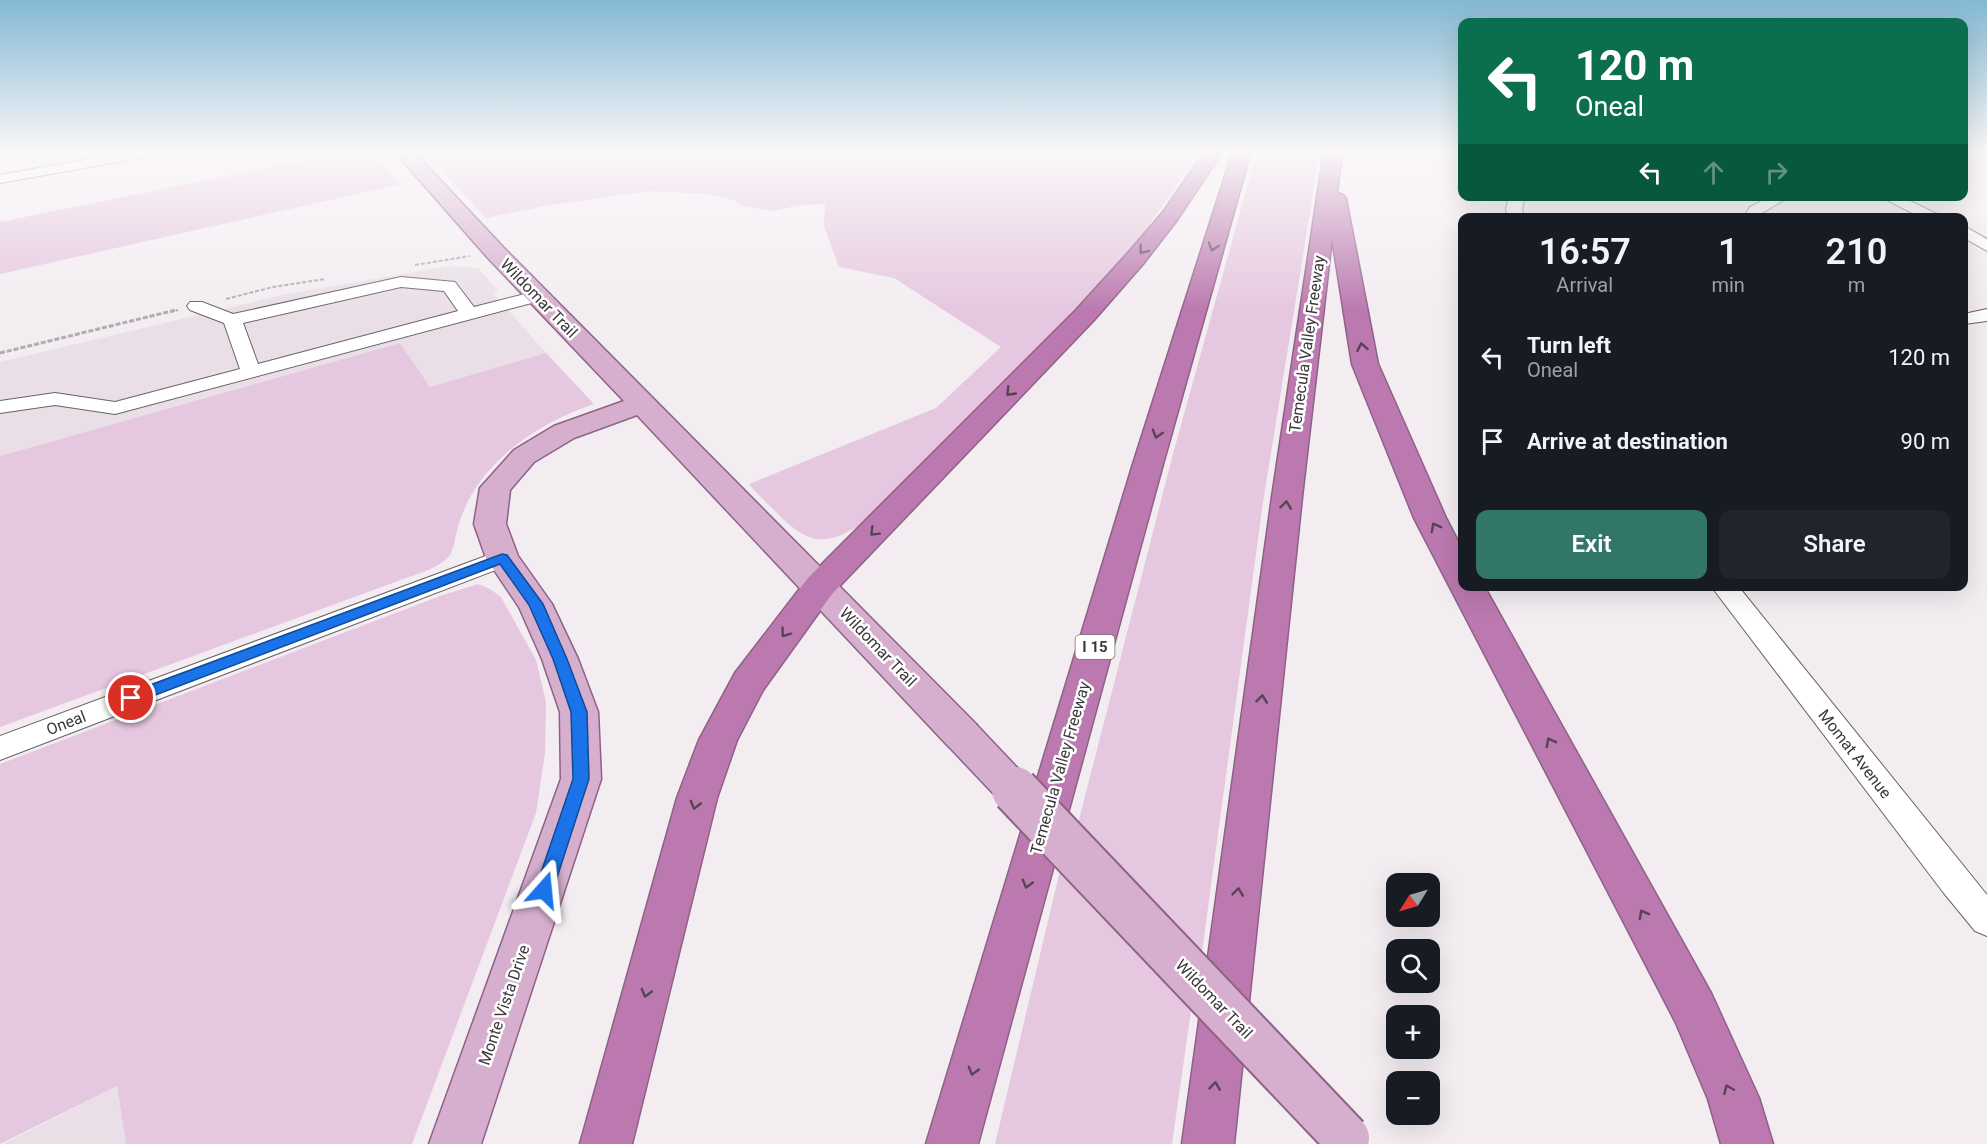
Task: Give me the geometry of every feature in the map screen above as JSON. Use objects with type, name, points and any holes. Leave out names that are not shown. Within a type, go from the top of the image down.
[{"type":"highway","points":[[606,1144],[696,798],[718,740],[748,683],[820,586],[1068,332],[1128,267],[1178,204]]},
{"type":"highway","name":"Temecula Valley Freeway","points":[[952,1144],[1148,464],[1226,204]]},
{"type":"highway","name":"Temecula Valley Freeway","points":[[1208,1144],[1287,496],[1326,204]]},
{"type":"highway","points":[[1339,204],[1365,364],[1430,518],[1458,570]]},
{"type":"highway","points":[[1470,591],[1694,1009],[1732,1098],[1747,1144]]},
{"type":"main road","name":"Wildomar Trail","points":[[452,204],[537,296],[820,586],[1349,1141]]},
{"type":"main road","name":"Monte Vista Drive","points":[[455,1144],[581,779],[579,712],[536,604],[502,558],[490,524],[495,488],[524,456],[564,432],[642,404]]},
{"type":"street","points":[[1754,213],[1767,204]]},
{"type":"street","points":[[1905,204],[1925,213]]},
{"type":"street","points":[[1968,232],[1987,232]]},
{"type":"street","points":[[1968,234],[1987,246]]},
{"type":"street","points":[[196,306],[232,320],[401,282],[449,286],[470,314]]},
{"type":"street","points":[[0,407],[56,399],[115,408],[537,296]]},
{"type":"street","points":[[1968,318],[1987,315]]},
{"type":"street","points":[[232,320],[251,372]]},
{"type":"street","name":"Oneal","points":[[0,748],[502,558]]},
{"type":"street","name":"Momat Avenue","points":[[1728,591],[1987,920]]},
{"type":"shaded area","points":[[87,204],[310,204],[0,274],[0,222]]},
{"type":"shaded area","points":[[473,204],[555,204],[551,205],[486,218]]},
{"type":"shaded area","points":[[741,204],[815,204],[799,205],[773,211]]},
{"type":"shaded area","points":[[825,204],[1163,204],[1102,281],[867,521],[842,535],[821,539],[800,533],[749,484],[936,408],[1001,347],[894,278],[839,267],[824,226]]},
{"type":"shaded area","points":[[1242,204],[1311,204],[1263,502],[1200,967],[1075,835],[1173,454]]},
{"type":"shaded area","points":[[450,266],[478,268],[498,290],[493,293],[546,353],[430,387],[400,343],[0,456],[0,362],[286,294]]},
{"type":"shaded area","points":[[400,343],[430,387],[546,353],[594,404],[539,430],[522,441],[491,468],[468,501],[451,553],[435,567],[0,727],[0,456]]},
{"type":"shaded area","points":[[478,584],[501,597],[536,660],[546,702],[545,753],[536,813],[412,1144],[126,1144],[117,1086],[0,1144],[0,764],[440,596]]},
{"type":"shaded area","points":[[1064,854],[1194,990],[1172,1144],[995,1144]]},
{"type":"shaded area","points":[[117,1086],[126,1144],[3,1144]]},
{"type":"route","points":[[131,698],[502,558],[536,604],[560,659],[579,712],[581,779],[544,890]]}]
